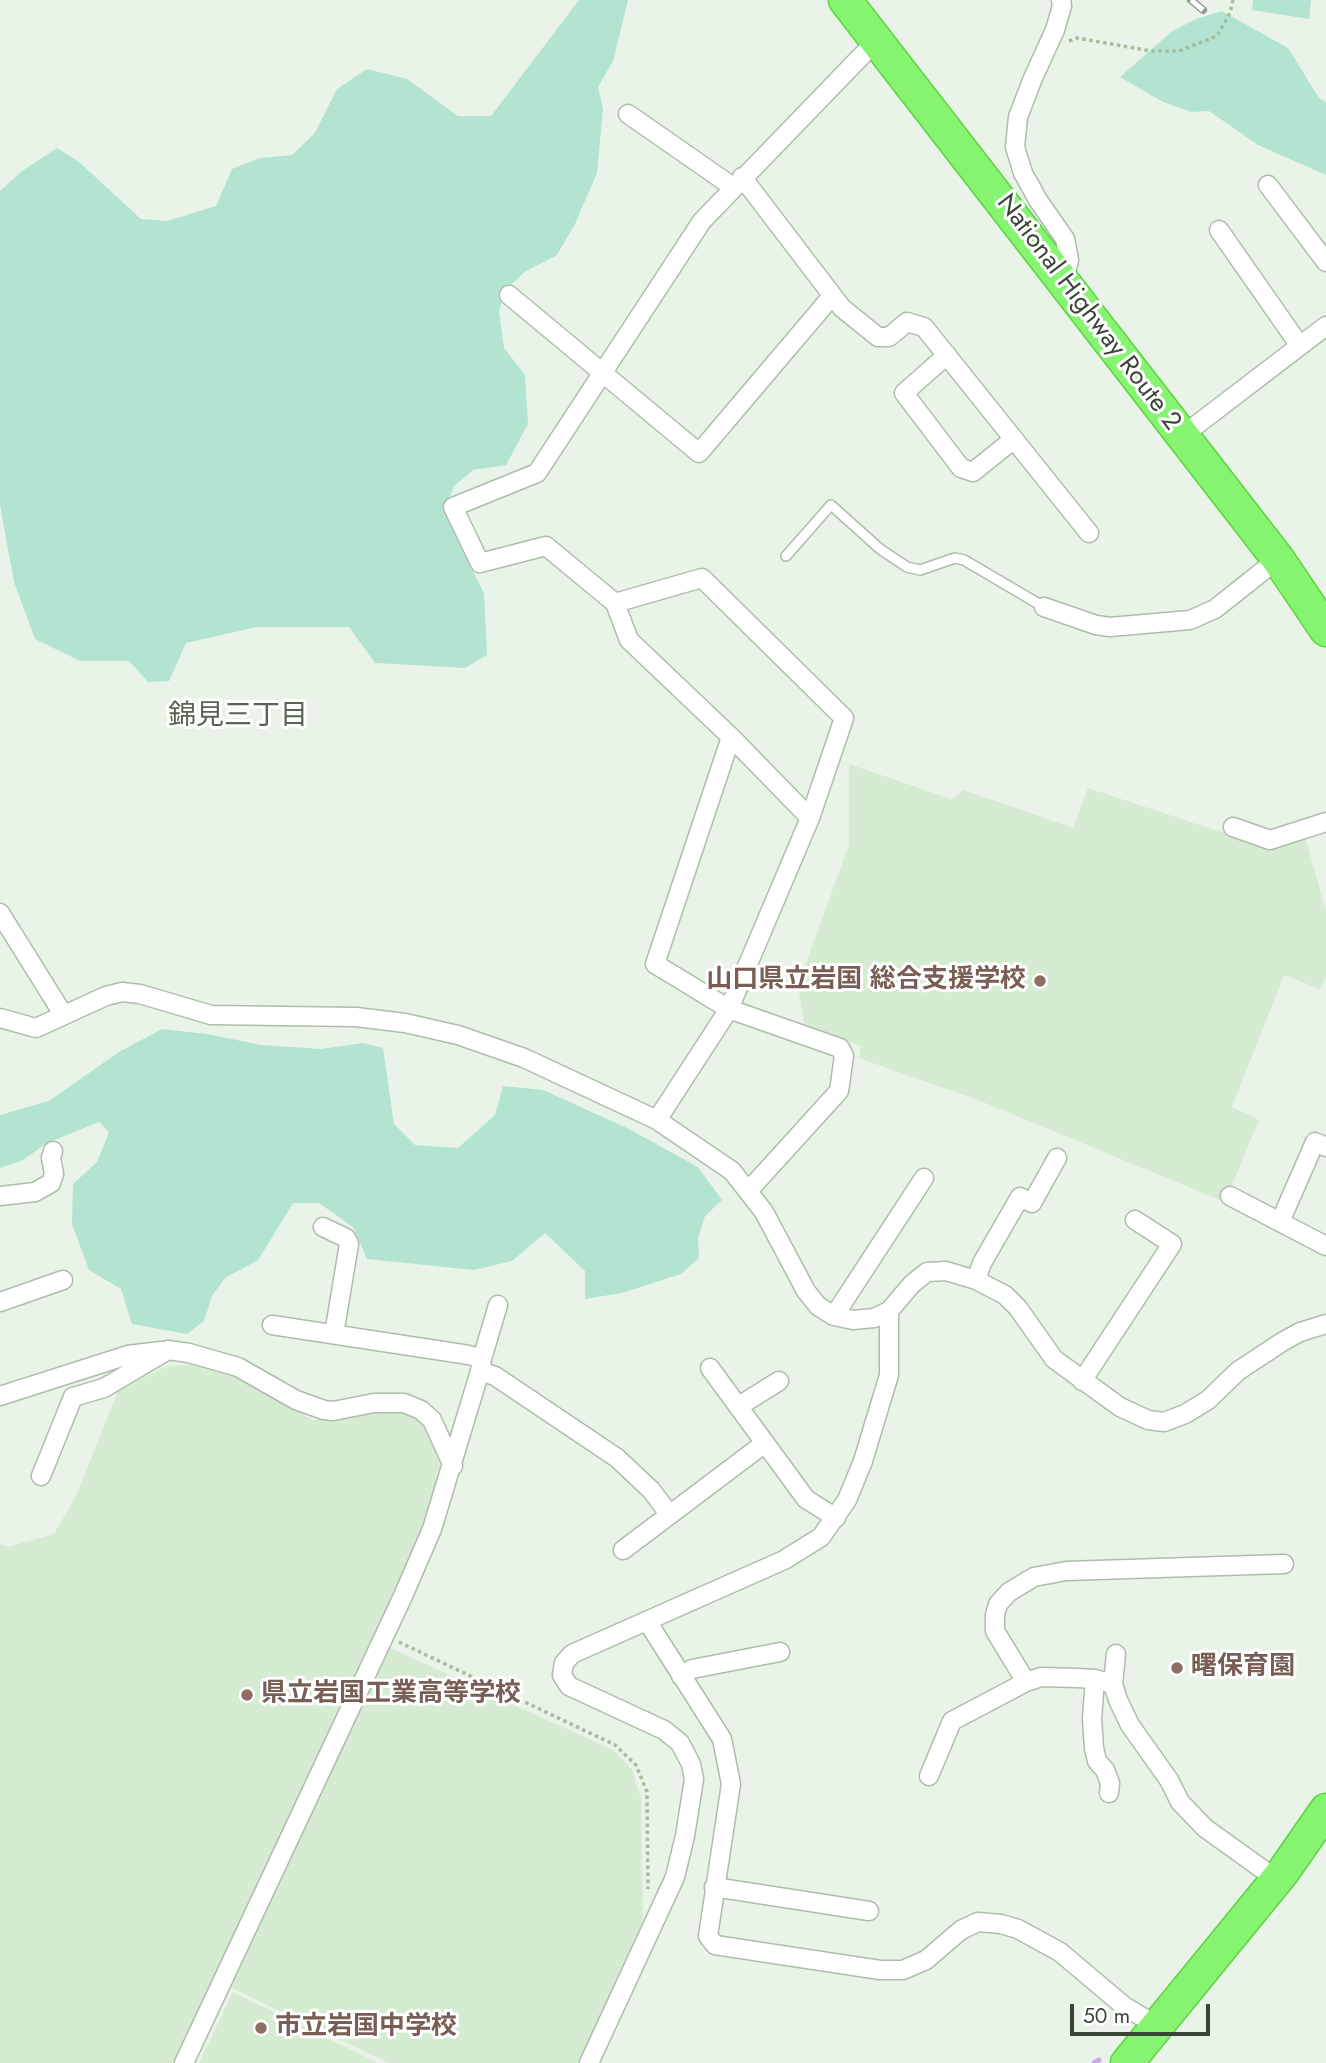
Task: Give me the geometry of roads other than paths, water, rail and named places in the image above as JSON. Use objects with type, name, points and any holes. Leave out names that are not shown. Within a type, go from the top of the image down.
[{"type":"highway","name":"National Highway Route 2","points":[[845,0],[1278,559],[1326,630]]},
{"type":"highway","points":[[1127,2063],[1276,1880],[1326,1810]]},
{"type":"street","points":[[1060,0],[1062,6],[1055,30],[1018,117],[1015,147],[1023,173],[1065,239],[1069,260],[1064,281]]},
{"type":"street","points":[[810,818],[731,737],[629,640],[615,603],[546,546],[480,563],[453,508],[537,473],[702,221],[876,41]]},
{"type":"street","points":[[628,114],[737,182],[842,308],[878,337],[889,337],[907,322],[924,327],[1089,533]]},
{"type":"street","points":[[1268,185],[1326,262]]},
{"type":"street","points":[[1219,230],[1300,346]]},
{"type":"street","points":[[509,295],[699,453],[832,296]]},
{"type":"street","points":[[1182,436],[1326,326]]},
{"type":"street","points":[[947,355],[904,393],[961,468],[973,472],[1014,439]]},
{"type":"street","points":[[1044,607],[1096,625],[1111,627],[1190,620],[1214,609],[1278,559]]},
{"type":"street","points":[[615,603],[702,578],[844,718],[810,818],[729,1009],[657,1120]]},
{"type":"street","points":[[731,737],[655,964],[729,1009],[840,1048],[844,1056],[839,1091],[749,1190]]},
{"type":"street","points":[[1233,827],[1270,840],[1326,822]]},
{"type":"street","points":[[0,913],[64,1014]]},
{"type":"street","points":[[0,1018],[36,1028],[106,996],[122,992],[140,994],[211,1016],[356,1017],[405,1023],[458,1035],[524,1058],[657,1120],[732,1171],[764,1212],[806,1291],[818,1306],[834,1316],[853,1320],[874,1318],[889,1311],[912,1283],[927,1272],[946,1271],[976,1280],[1005,1295],[1018,1308],[1054,1359],[1120,1407],[1149,1420],[1164,1422],[1185,1414],[1208,1400],[1238,1371],[1282,1342],[1300,1332],[1326,1324]]},
{"type":"street","points":[[1280,1222],[1315,1142],[1326,1147]]},
{"type":"street","points":[[0,1196],[35,1192],[51,1183],[54,1174],[51,1158],[53,1151]]},
{"type":"street","points":[[976,1280],[982,1263],[1020,1197],[1032,1203],[1057,1158]]},
{"type":"street","points":[[834,1316],[924,1178]]},
{"type":"street","points":[[1230,1196],[1326,1245]]},
{"type":"street","points":[[1082,1381],[1172,1244],[1135,1220]]},
{"type":"street","points":[[323,1227],[346,1238],[349,1244],[334,1334]]},
{"type":"street","points":[[0,1302],[63,1280]]},
{"type":"street","points":[[184,2063],[432,1529],[453,1466],[498,1305]]},
{"type":"street","points":[[589,2063],[675,1877],[694,1779],[691,1763],[680,1743],[664,1730],[569,1686],[562,1675],[565,1663],[572,1654],[784,1560],[821,1537],[847,1500],[863,1461],[889,1374],[889,1311]]},
{"type":"street","points":[[272,1325],[469,1355],[495,1376],[617,1458],[651,1490],[670,1514]]},
{"type":"street","points":[[0,1396],[128,1355],[168,1350],[189,1353],[238,1367],[296,1400],[324,1410],[333,1411],[374,1403],[404,1404],[421,1410],[432,1420],[453,1466]]},
{"type":"street","points":[[41,1476],[74,1397],[104,1388],[168,1350]]},
{"type":"street","points":[[710,1368],[806,1499],[819,1510],[836,1518]]},
{"type":"street","points":[[739,1406],[779,1381]]},
{"type":"street","points":[[623,1550],[765,1443]]},
{"type":"street","points":[[1026,1682],[995,1631],[995,1615],[998,1604],[1009,1592],[1034,1577],[1066,1571],[1284,1564]]},
{"type":"street","points":[[647,1621],[722,1739],[731,1784],[713,1887],[708,1936],[715,1945],[880,1970],[903,1970],[926,1960],[961,1930],[978,1922],[1001,1924],[1018,1929],[1060,1952],[1124,2006],[1157,2026]]},
{"type":"street","points":[[681,1676],[692,1669],[780,1652]]},
{"type":"street","points":[[1116,1654],[1113,1684],[1130,1725],[1169,1780],[1180,1802],[1205,1828],[1276,1880]]},
{"type":"street","points":[[929,1776],[952,1721],[1026,1682],[1041,1677],[1095,1679],[1113,1684]]},
{"type":"street","points":[[1095,1679],[1092,1719],[1094,1748],[1097,1761],[1105,1770],[1110,1783],[1109,1793]]},
{"type":"street","points":[[713,1887],[869,1911]]},
{"type":"lane","points":[[786,556],[831,505],[880,549],[907,567],[920,570],[955,558],[964,560],[1044,607]]},
{"type":"waterway","points":[[1094,2063],[1099,2060]]},
{"type":"railway","points":[[1191,0],[1203,10]]},
{"type":"place","name":"山口県立岩国 総合支援学校","points":[[1040,981]]},
{"type":"place","name":"曙保育園","points":[[1177,1668]]},
{"type":"place","name":"県立岩国工業高等学校","points":[[247,1695]]},
{"type":"place","name":"市立岩国中学校","points":[[261,2028]]},
{"type":"district","name":"錦見三丁目","points":[[238,717]]}]
